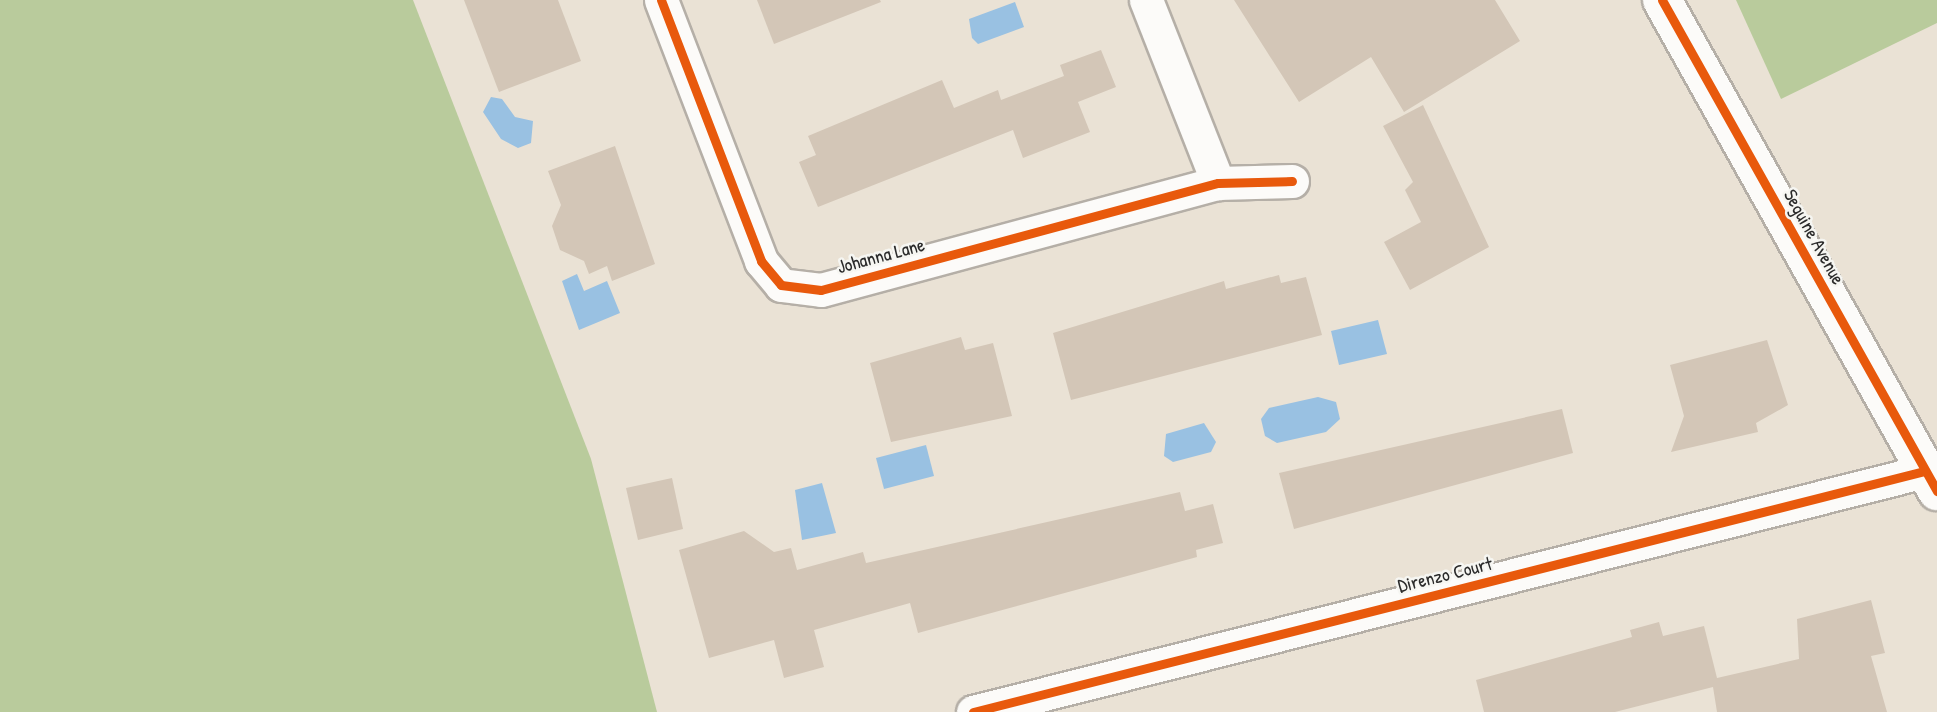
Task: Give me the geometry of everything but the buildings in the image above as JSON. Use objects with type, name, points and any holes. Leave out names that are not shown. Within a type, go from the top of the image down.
[{"type":"street","name":"Johanna Lane","points":[[661,0],[761,261],[781,285],[821,290],[1218,183],[1292,181]]},
{"type":"street","points":[[1146,0],[1218,183]]},
{"type":"street","name":"Seguine Avenue","points":[[1662,0],[1931,481]]},
{"type":"street","name":"Direnzo Court","points":[[974,712],[1931,481]]},
{"type":"green space","points":[[0,0],[413,0],[591,459],[657,712],[0,712]]},
{"type":"green space","points":[[1736,0],[1937,0],[1937,23],[1781,99]]},
{"type":"water","points":[[1015,2],[1024,27],[978,44],[972,38],[969,19]]},
{"type":"water","points":[[491,97],[502,99],[515,117],[533,121],[531,143],[518,148],[501,139],[483,112]]},
{"type":"water","points":[[577,274],[584,291],[607,281],[620,313],[579,330],[562,281]]},
{"type":"water","points":[[1378,320],[1387,354],[1339,365],[1331,331]]},
{"type":"water","points":[[1318,397],[1336,402],[1340,419],[1326,432],[1277,443],[1265,436],[1261,419],[1269,408]]},
{"type":"water","points":[[1204,423],[1216,442],[1211,452],[1173,462],[1164,456],[1166,434]]},
{"type":"water","points":[[926,445],[934,476],[884,489],[876,458]]},
{"type":"water","points":[[822,483],[836,533],[802,540],[795,490]]},
{"type":"cycle path","points":[[661,0],[761,261],[781,285],[821,290],[1218,183],[1292,181]]},
{"type":"cycle path","points":[[1662,0],[1937,491]]},
{"type":"cycle path","points":[[973,712],[1925,471]]}]
